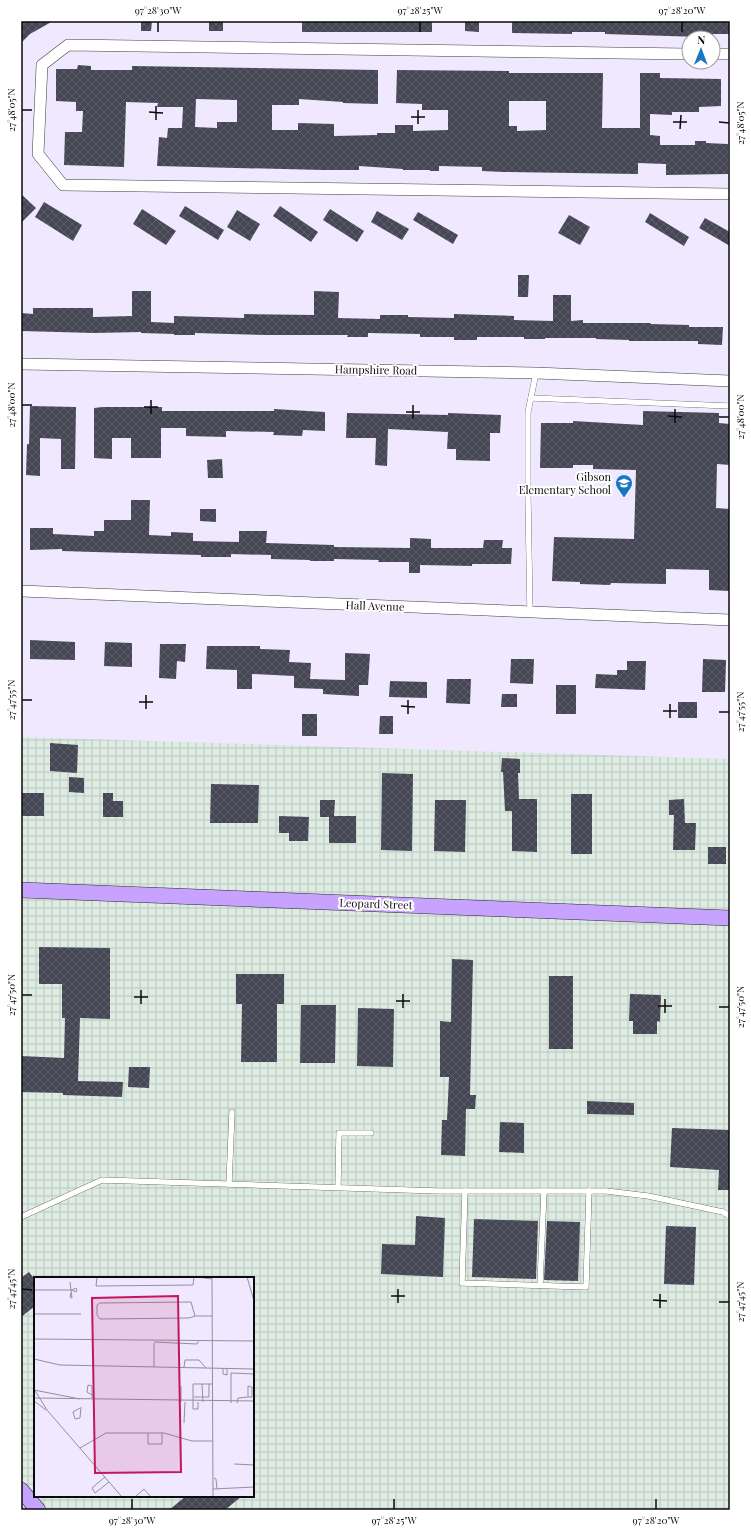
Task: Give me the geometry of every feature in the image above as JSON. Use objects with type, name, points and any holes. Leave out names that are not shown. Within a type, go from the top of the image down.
[{"type":"main road","name":"Leopard Street","points":[[21,890],[730,918]]},
{"type":"main road","points":[[21,1490],[38,1510]]},
{"type":"street","points":[[681,54],[68,45],[42,65],[38,154],[63,185],[730,194]]},
{"type":"street","name":"Hampshire Road","points":[[21,364],[536,373],[730,381]]},
{"type":"street","name":"Hall Avenue","points":[[21,591],[730,620]]},
{"type":"lane","points":[[530,612],[528,412],[536,373]]},
{"type":"lane","points":[[531,398],[730,406]]},
{"type":"lane","points":[[229,1184],[232,1112]]},
{"type":"lane","points":[[338,1187],[339,1133],[371,1133]]},
{"type":"lane","points":[[21,1217],[102,1180],[464,1191],[606,1191],[648,1196],[723,1212],[730,1216]]},
{"type":"lane","points":[[464,1191],[462,1283],[586,1287],[590,1191]]},
{"type":"lane","points":[[540,1285],[544,1191]]},
{"type":"shaded area","points":[[21,737],[730,759],[730,1510],[21,1510]]},
{"type":"building","points":[[21,21],[53,21],[30,34],[21,43]]},
{"type":"building","points":[[141,21],[152,21],[151,31],[141,31]]},
{"type":"building","points":[[209,21],[223,21],[223,31],[209,31]]},
{"type":"building","points":[[302,21],[432,21],[432,32],[302,32]]},
{"type":"building","points":[[465,21],[479,21],[479,32],[465,31]]},
{"type":"building","points":[[512,21],[730,21],[730,34],[721,34],[721,30],[681,30],[681,36],[605,34],[605,32],[572,32],[572,34],[512,33]]},
{"type":"building","points":[[78,65],[91,66],[91,70],[132,70],[132,66],[378,70],[378,104],[343,103],[299,99],[299,105],[272,105],[272,130],[298,130],[298,123],[334,124],[334,136],[395,133],[395,125],[413,125],[413,131],[448,130],[448,110],[422,110],[422,104],[396,103],[397,70],[509,71],[509,73],[603,73],[602,128],[640,128],[640,73],[660,73],[660,78],[721,79],[721,106],[699,107],[699,112],[672,112],[672,115],[650,114],[650,135],[660,136],[660,145],[695,145],[695,141],[728,144],[728,174],[666,175],[666,164],[638,163],[638,174],[503,172],[482,171],[482,167],[439,166],[439,171],[430,171],[359,166],[359,170],[323,170],[157,166],[159,137],[167,138],[168,128],[182,128],[183,107],[157,107],[158,103],[126,102],[124,167],[64,165],[65,132],[82,132],[83,111],[76,111],[76,102],[56,101],[56,69],[77,69]],"holes":[[[196,99],[237,100],[237,122],[217,122],[217,128],[195,127]],[[509,101],[546,101],[546,130],[517,131],[517,126],[509,126]]]},
{"type":"building","points":[[21,194],[36,208],[21,223]]},
{"type":"building","points":[[44,202],[82,225],[73,241],[35,217]]},
{"type":"building","points":[[185,206],[224,230],[218,240],[179,216]]},
{"type":"building","points":[[280,206],[318,232],[311,242],[273,216]]},
{"type":"building","points":[[142,209],[176,231],[166,245],[133,224]]},
{"type":"building","points":[[330,209],[364,231],[357,242],[323,220]]},
{"type":"building","points":[[237,210],[260,224],[250,241],[227,227]]},
{"type":"building","points":[[377,211],[409,229],[402,240],[371,222]]},
{"type":"building","points":[[418,212],[458,235],[453,244],[413,220]]},
{"type":"building","points":[[650,213],[689,237],[684,246],[645,222]]},
{"type":"building","points":[[569,215],[590,227],[580,245],[558,233]]},
{"type":"building","points":[[705,218],[730,232],[730,246],[699,228]]},
{"type":"building","points":[[518,275],[529,275],[528,297],[518,297]]},
{"type":"building","points":[[132,291],[151,291],[151,322],[174,323],[174,316],[244,318],[244,314],[314,315],[314,291],[339,292],[338,318],[380,319],[380,315],[408,315],[408,317],[454,318],[454,314],[514,316],[514,320],[553,321],[553,295],[571,295],[571,321],[583,320],[583,323],[651,323],[650,324],[689,325],[689,327],[723,327],[722,345],[698,344],[698,341],[629,341],[596,338],[524,339],[524,337],[477,337],[477,340],[454,340],[454,337],[420,337],[420,334],[368,333],[368,337],[347,337],[348,335],[195,333],[195,335],[174,335],[141,332],[94,333],[21,331],[21,313],[33,314],[33,308],[93,308],[93,317],[132,316]]},
{"type":"building","points":[[30,406],[76,407],[75,469],[61,469],[61,439],[40,438],[40,476],[26,475],[27,444],[29,444]]},
{"type":"building","points":[[162,407],[162,411],[274,411],[274,409],[325,412],[325,431],[303,430],[302,436],[273,435],[274,432],[226,431],[226,437],[186,436],[186,428],[161,428],[161,458],[131,458],[131,438],[112,438],[112,459],[94,458],[94,408]]},
{"type":"building","points":[[643,411],[719,413],[719,423],[730,424],[730,465],[717,464],[716,508],[730,509],[730,591],[709,590],[709,570],[666,569],[666,584],[611,583],[610,585],[552,581],[554,537],[634,539],[636,470],[593,469],[593,465],[573,465],[573,468],[540,468],[541,423],[573,423],[573,421],[643,425]]},
{"type":"building","points":[[347,413],[448,415],[448,413],[501,415],[500,433],[490,433],[490,461],[456,460],[456,449],[447,449],[448,432],[388,429],[387,466],[375,465],[376,438],[346,438]]},
{"type":"building","points":[[222,459],[223,478],[208,478],[207,460]]},
{"type":"building","points":[[131,500],[150,500],[149,535],[171,536],[171,532],[193,533],[193,541],[239,542],[239,531],[267,531],[266,543],[334,545],[334,547],[410,548],[410,538],[431,539],[431,548],[483,548],[484,540],[503,540],[502,548],[512,548],[511,564],[472,564],[472,566],[420,565],[420,573],[409,573],[409,562],[378,562],[379,560],[334,559],[334,561],[310,561],[271,559],[271,555],[231,554],[231,557],[201,557],[201,555],[62,551],[62,549],[30,550],[30,528],[53,528],[53,534],[94,536],[94,531],[104,531],[104,520],[131,520]]},
{"type":"building","points":[[200,509],[216,509],[216,522],[200,521]]},
{"type":"building","points":[[30,640],[75,642],[75,660],[30,659]]},
{"type":"building","points":[[105,642],[132,643],[132,667],[104,666]]},
{"type":"building","points":[[160,644],[186,644],[185,662],[177,661],[176,679],[159,678]]},
{"type":"building","points":[[207,646],[260,646],[260,649],[290,650],[289,662],[311,663],[310,679],[345,680],[345,653],[370,654],[368,685],[359,685],[359,696],[323,694],[323,689],[294,688],[294,676],[252,674],[252,689],[237,689],[237,670],[206,669]]},
{"type":"building","points":[[511,659],[534,659],[533,684],[510,683]]},
{"type":"building","points":[[703,659],[726,660],[725,692],[702,692]]},
{"type":"building","points":[[627,661],[646,661],[645,690],[595,688],[596,674],[617,675],[617,670],[627,670]]},
{"type":"building","points":[[447,679],[471,679],[470,704],[446,703]]},
{"type":"building","points":[[390,681],[427,682],[427,698],[389,697]]},
{"type":"building","points":[[556,685],[576,685],[576,714],[556,714]]},
{"type":"building","points":[[502,694],[517,694],[517,707],[501,707]]},
{"type":"building","points":[[678,702],[697,702],[697,718],[678,718]]},
{"type":"building","points":[[302,714],[317,714],[317,736],[302,736]]},
{"type":"building","points":[[380,716],[393,716],[393,734],[379,734]]},
{"type":"building","points":[[50,743],[78,745],[77,773],[50,771]]},
{"type":"building","points":[[502,758],[520,759],[520,773],[518,773],[519,799],[537,799],[537,852],[512,851],[512,811],[505,811],[503,772],[501,772]]},
{"type":"building","points":[[382,773],[413,774],[412,851],[381,850]]},
{"type":"building","points":[[69,777],[84,778],[84,793],[69,792]]},
{"type":"building","points":[[211,784],[259,785],[258,823],[210,823]]},
{"type":"building","points":[[21,793],[44,793],[44,816],[21,816]]},
{"type":"building","points":[[103,793],[113,793],[113,801],[123,801],[123,817],[103,817]]},
{"type":"building","points":[[571,794],[592,794],[592,854],[571,854]]},
{"type":"building","points":[[684,799],[685,823],[696,823],[695,850],[673,850],[674,815],[669,815],[669,800]]},
{"type":"building","points":[[320,800],[335,800],[334,816],[356,816],[356,843],[329,843],[329,817],[320,817]]},
{"type":"building","points":[[435,800],[466,800],[465,852],[434,851]]},
{"type":"building","points":[[279,816],[309,817],[308,841],[289,841],[289,833],[279,833]]},
{"type":"building","points":[[708,847],[726,847],[726,864],[708,864]]},
{"type":"building","points":[[39,947],[110,948],[110,1019],[80,1018],[78,1081],[123,1082],[122,1097],[21,1092],[21,1056],[64,1058],[65,1018],[62,1018],[62,984],[39,984]]},
{"type":"building","points":[[452,959],[473,960],[470,1095],[476,1095],[475,1109],[466,1109],[465,1156],[441,1155],[442,1120],[447,1120],[449,1077],[440,1077],[440,1021],[451,1022]]},
{"type":"building","points":[[236,974],[284,974],[284,1004],[277,1004],[277,1062],[241,1062],[242,1004],[236,1004]]},
{"type":"building","points":[[549,976],[573,976],[573,1049],[549,1049]]},
{"type":"building","points":[[630,994],[661,995],[660,1022],[657,1021],[657,1034],[633,1034],[633,1021],[629,1021]]},
{"type":"building","points":[[301,1005],[336,1005],[335,1063],[300,1063]]},
{"type":"building","points":[[358,1008],[394,1009],[393,1067],[357,1066]]},
{"type":"building","points":[[129,1067],[150,1067],[149,1088],[128,1087]]},
{"type":"building","points":[[587,1101],[634,1103],[634,1115],[587,1114]]},
{"type":"building","points":[[500,1122],[524,1123],[524,1153],[499,1152]]},
{"type":"building","points":[[672,1128],[730,1130],[730,1190],[718,1190],[719,1170],[670,1167]]},
{"type":"building","points":[[416,1216],[445,1218],[443,1277],[381,1274],[382,1244],[415,1245]]},
{"type":"building","points":[[474,1219],[538,1221],[536,1279],[472,1277]]},
{"type":"building","points":[[547,1221],[580,1222],[578,1281],[544,1280]]},
{"type":"building","points":[[666,1226],[696,1227],[694,1285],[664,1284]]},
{"type":"building","points":[[29,1272],[34,1279],[34,1307],[21,1317],[21,1278]]},
{"type":"building","points":[[185,1497],[241,1497],[225,1510],[169,1510]]},
{"type":"place","name":"Gibson Elementary School","points":[[624,498]]}]
